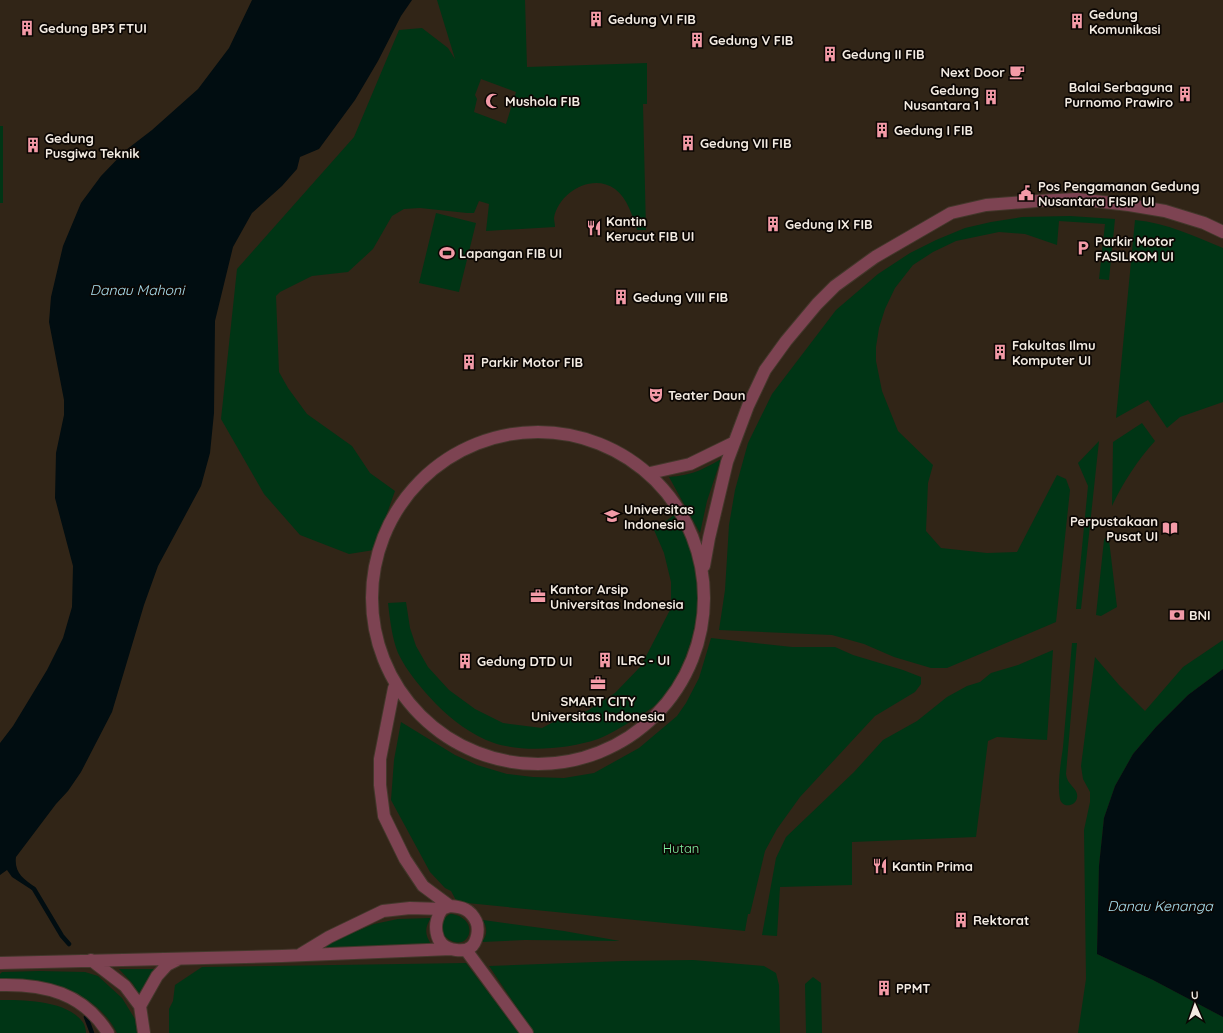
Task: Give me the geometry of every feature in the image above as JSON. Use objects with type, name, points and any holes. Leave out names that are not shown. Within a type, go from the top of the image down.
[{"type":"street","points":[[704,566],[691,533],[678,509],[650,473],[622,452],[606,446],[556,433],[525,433],[494,438],[464,449],[438,465],[415,486],[400,503],[385,532],[374,569],[371,600],[374,630],[394,688],[432,727],[448,738],[477,753],[502,760],[528,764],[554,763],[579,759],[604,750],[627,738],[648,723],[666,704],[681,683],[693,660],[701,635],[704,610],[704,566],[719,494],[733,443],[765,370],[786,341],[817,304],[835,286],[875,257],[952,213],[986,205],[1077,199],[1129,204],[1165,211],[1204,223],[1223,232]]},
{"type":"street","points":[[650,473],[690,464],[733,443]]},
{"type":"street","points":[[394,688],[380,759],[380,785],[384,816],[405,859],[423,886],[446,908]]},
{"type":"street","points":[[0,963],[282,956],[300,954],[451,949],[466,950],[472,946],[476,940],[478,933],[477,923],[469,911],[461,907],[410,908],[383,912],[329,937],[300,954]]},
{"type":"street","points":[[446,908],[437,919],[436,929],[442,944],[451,949]]},
{"type":"street","points":[[466,950],[526,1033]]},
{"type":"street","points":[[140,1006],[160,972],[167,965],[182,958]]},
{"type":"street","points":[[91,960],[125,986],[140,1006],[144,1033]]},
{"type":"street","points":[[0,985],[18,984],[43,987],[61,992],[91,1011],[108,1033]]},
{"type":"shaded area","name":"Universitas Indonesia","points":[[0,0],[1223,0],[1223,1033],[0,1033]]},
{"type":"green space","points":[[437,0],[525,0],[527,67],[647,63],[647,104],[643,104],[646,230],[637,230],[629,208],[615,189],[596,183],[587,184],[578,188],[569,193],[562,200],[554,218],[555,227],[486,231],[489,204],[479,201],[474,213],[420,208],[404,209],[392,216],[373,249],[348,272],[312,276],[280,292],[276,296],[279,372],[288,388],[307,414],[352,446],[370,473],[395,491],[374,550],[349,554],[300,535],[264,494],[221,419],[237,269],[354,137],[399,30],[422,28],[448,48],[455,59]],"holes":[[[481,79],[516,92],[506,124],[474,112],[477,99],[475,95]]]},
{"type":"green space","points":[[0,126],[3,126],[3,203],[0,203]]},
{"type":"green space","name":"Lapangan FIB UI","points":[[436,213],[476,223],[459,292],[419,283]]},
{"type":"green space","points":[[1070,216],[1115,219],[1109,280],[1099,279],[1105,224],[1059,221],[1057,245],[1025,234],[999,232],[956,241],[933,252],[913,265],[895,288],[885,309],[879,328],[876,347],[876,361],[882,391],[898,431],[933,465],[928,483],[926,531],[941,548],[987,553],[1017,552],[1057,475],[1066,479],[1070,490],[1056,622],[947,668],[931,668],[894,657],[864,644],[832,635],[719,630],[725,590],[729,525],[735,490],[748,443],[772,394],[836,310],[878,274],[910,253],[965,228],[1022,217]]},
{"type":"green space","points":[[1135,220],[1169,227],[1223,248],[1223,402],[1180,417],[1167,428],[1148,400],[1116,418]]},
{"type":"green space","points":[[1142,423],[1155,441],[1131,472],[1112,506],[1113,442]]},
{"type":"green space","points":[[1099,441],[1081,609],[1076,609],[1088,486],[1078,463]]},
{"type":"green space","points":[[721,459],[707,501],[700,533],[669,477],[696,472]]},
{"type":"green space","points":[[674,515],[690,547],[696,568],[698,596],[692,638],[683,664],[665,696],[644,713],[608,735],[573,745],[532,749],[506,746],[486,740],[477,736],[455,721],[442,710],[415,680],[398,653],[390,622],[388,603],[406,602],[410,628],[416,646],[428,667],[449,690],[475,709],[503,723],[542,728],[561,718],[587,711],[615,693],[641,666],[671,608],[671,582],[664,553],[654,530]]},
{"type":"green space","points":[[1105,538],[1109,540],[1117,607],[1101,616],[1096,615]]},
{"type":"green space","name":"Hutan","points":[[711,638],[792,647],[835,647],[853,655],[921,677],[921,684],[915,692],[875,716],[800,797],[777,829],[765,851],[750,914],[748,914],[745,931],[457,902],[451,891],[445,888],[430,872],[391,800],[394,760],[401,722],[455,755],[477,765],[507,774],[564,778],[594,773],[639,748],[677,716],[686,703],[699,678]]},
{"type":"green space","points":[[1223,640],[1223,669],[1188,695],[1156,727],[1133,754],[1115,786],[1104,818],[1099,866],[1097,954],[1153,980],[1223,1017],[1223,1033],[1078,1033],[1086,979],[1084,830],[1090,802],[1090,792],[1083,779],[1081,766],[1095,657],[1119,685],[1145,711],[1183,667]]},
{"type":"green space","points":[[1072,643],[1077,643],[1066,774],[1068,781],[1075,789],[1077,798],[1071,805],[1066,805],[1061,802],[1059,787]]},
{"type":"green space","points":[[1053,650],[1047,740],[997,737],[988,741],[976,837],[852,842],[852,885],[780,887],[777,936],[762,935],[776,858],[786,837],[854,772],[883,740],[917,721],[947,697],[967,686],[980,682],[991,673],[1018,665]]},
{"type":"green space","points":[[450,914],[458,915],[467,922],[469,926],[469,934],[465,940],[453,942],[443,933],[441,927],[443,920]]},
{"type":"green space","points":[[431,918],[427,925],[426,932],[432,945],[316,948],[374,924],[398,919]]},
{"type":"green space","points":[[483,920],[564,931],[620,941],[525,940],[482,942],[486,931]]},
{"type":"green space","points":[[693,960],[764,966],[776,973],[779,985],[780,1033],[534,1033],[489,966],[623,961]]},
{"type":"green space","points":[[466,963],[519,1033],[169,1033],[169,1009],[173,1001],[175,985],[202,967]]},
{"type":"green space","points":[[119,969],[154,969],[139,994],[133,984]]},
{"type":"green space","points":[[2,972],[85,972],[98,976],[122,998],[135,1019],[137,1033],[117,1033],[103,1013],[94,1005],[83,997],[60,986],[32,980],[2,980],[0,978],[0,974]]},
{"type":"green space","points":[[813,977],[821,983],[822,1033],[806,1033],[805,984]]},
{"type":"green space","points":[[0,1000],[33,1001],[68,1010],[77,1016],[84,1024],[86,1033],[0,1033]]},
{"type":"water","name":"Danau Mahoni","points":[[252,0],[412,0],[401,16],[378,61],[355,100],[319,149],[300,157],[297,169],[282,186],[252,213],[233,247],[215,321],[214,413],[210,453],[201,486],[158,566],[144,605],[112,712],[81,772],[68,791],[56,804],[16,857],[16,867],[20,875],[35,887],[32,890],[12,877],[7,870],[0,875],[0,743],[13,726],[47,670],[63,638],[72,607],[73,566],[55,498],[56,453],[64,415],[64,400],[49,322],[51,297],[63,246],[81,203],[101,176],[126,150],[152,130],[198,89],[229,48]]},
{"type":"water","name":"Danau Kenanga","points":[[1223,669],[1223,1017],[1153,980],[1097,954],[1099,866],[1104,818],[1115,786],[1133,754],[1156,727],[1188,695]]},
{"type":"waterway","points":[[34,889],[62,936],[69,944]]},
{"type":"waterway","points":[[86,1017],[92,1033]]},
{"type":"place","name":"Gedung VI FIB","points":[[596,19]]},
{"type":"place","name":"Gedung Komunikasi","points":[[1077,21]]},
{"type":"place","name":"Gedung BP3 FTUI","points":[[27,28]]},
{"type":"place","name":"Gedung V FIB","points":[[697,40]]},
{"type":"place","name":"Gedung II FIB","points":[[830,54]]},
{"type":"place","name":"Next Door","points":[[1017,72]]},
{"type":"place","name":"Balai Serbaguna Purnomo Prawiro","points":[[1185,94]]},
{"type":"place","name":"Gedung Nusantara 1","points":[[991,97]]},
{"type":"place","name":"Mushola FIB","points":[[493,101]]},
{"type":"place","name":"Gedung I FIB","points":[[882,130]]},
{"type":"place","name":"Gedung VII FIB","points":[[688,143]]},
{"type":"place","name":"Gedung Pusgiwa Teknik","points":[[33,145]]},
{"type":"place","name":"Pos Pengamanan Gedung Nusantara FISIP UI","points":[[1026,193]]},
{"type":"place","name":"Gedung IX FIB","points":[[773,224]]},
{"type":"place","name":"Kantin Kerucut FIB UI","points":[[594,228]]},
{"type":"place","name":"Parkir Motor FASILKOM UI","points":[[1083,248]]},
{"type":"place","name":"Lapangan FIB UI","points":[[447,253]]},
{"type":"place","name":"Gedung VIII FIB","points":[[621,297]]},
{"type":"place","name":"Fakultas Ilmu Komputer UI","points":[[1000,352]]},
{"type":"place","name":"Parkir Motor FIB","points":[[469,362]]},
{"type":"place","name":"Teater Daun","points":[[656,395]]},
{"type":"place","name":"Universitas Indonesia","points":[[612,516]]},
{"type":"place","name":"Perpustakaan Pusat UI","points":[[1170,528]]},
{"type":"place","name":"Kantor Arsip Universitas Indonesia","points":[[538,596]]},
{"type":"place","name":"BNI","points":[[1177,615]]},
{"type":"place","name":"ILRC - UI","points":[[605,660]]},
{"type":"place","name":"Gedung DTD UI","points":[[465,661]]},
{"type":"place","name":"SMART CITY Universitas Indonesia","points":[[598,683]]},
{"type":"place","name":"Kantin Prima","points":[[880,866]]},
{"type":"place","name":"Rektorat","points":[[961,920]]},
{"type":"place","name":"PPMT","points":[[884,988]]}]
